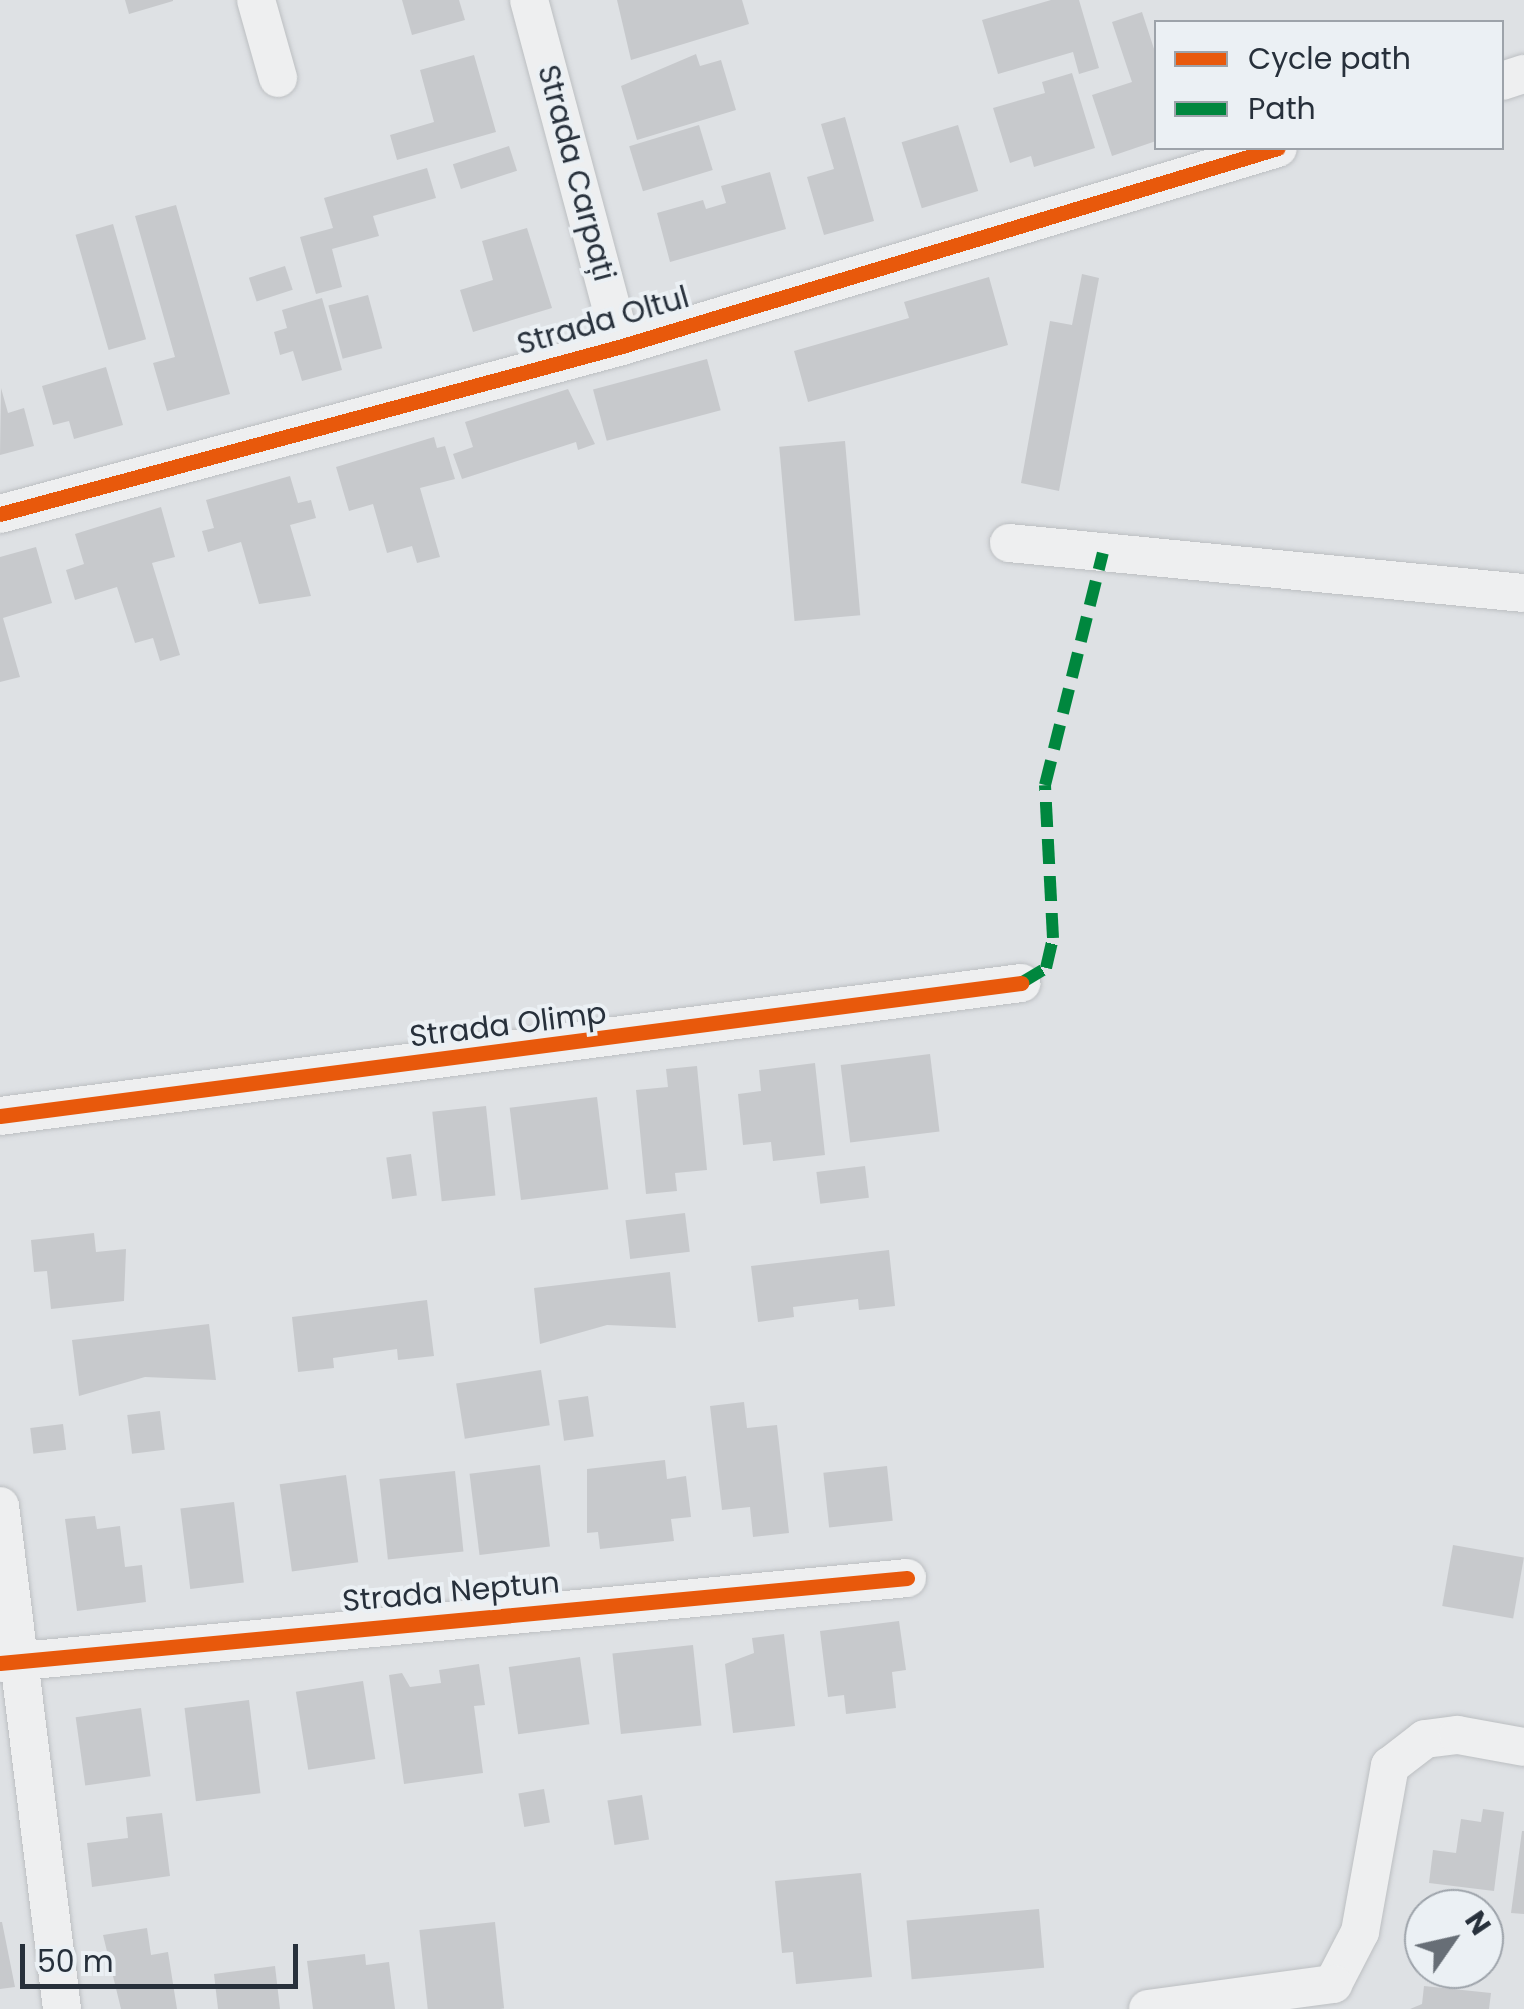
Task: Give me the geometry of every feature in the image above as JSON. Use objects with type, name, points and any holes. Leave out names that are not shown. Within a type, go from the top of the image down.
[{"type":"street","points":[[256,0],[278,78]]},
{"type":"street","name":"Strada Carpați","points":[[529,0],[622,346]]},
{"type":"street","name":"Strada Oltul","points":[[0,514],[622,346],[1271,150]]},
{"type":"street","points":[[1009,543],[1524,593]]},
{"type":"street","name":"Strada Olimp","points":[[0,1116],[1021,983]]},
{"type":"street","points":[[0,1506],[10,1661],[62,2009]]},
{"type":"street","name":"Strada Neptun","points":[[10,1661],[907,1578]]},
{"type":"street","points":[[1148,2009],[1339,1996],[1360,1932],[1390,1766],[1425,1739],[1458,1735],[1524,1747]]},
{"type":"building","points":[[125,0],[173,0],[173,1],[129,14]]},
{"type":"building","points":[[402,0],[459,0],[465,20],[412,35]]},
{"type":"building","points":[[617,0],[742,0],[749,24],[631,60]]},
{"type":"building","points":[[1051,0],[1079,0],[1099,68],[1079,74],[1073,52],[998,74],[982,20]]},
{"type":"building","points":[[1142,12],[1154,49],[1154,142],[1112,156],[1092,95],[1132,82],[1112,22]]},
{"type":"building","points":[[696,54],[700,66],[721,60],[736,110],[637,140],[621,86]]},
{"type":"building","points":[[474,55],[496,132],[397,160],[390,135],[434,122],[420,70]]},
{"type":"building","points":[[1072,73],[1095,148],[1034,167],[1031,156],[1010,163],[993,108],[1045,93],[1042,82]]},
{"type":"building","points":[[845,117],[874,221],[824,235],[807,177],[834,169],[821,124]]},
{"type":"building","points":[[699,125],[713,170],[643,191],[629,146]]},
{"type":"building","points":[[958,125],[978,191],[922,208],[902,142]]},
{"type":"building","points":[[509,146],[517,171],[461,189],[453,164]]},
{"type":"building","points":[[427,168],[436,198],[373,216],[379,236],[332,249],[342,287],[316,294],[300,237],[333,228],[324,198]]},
{"type":"building","points":[[770,172],[786,229],[670,262],[657,213],[703,200],[706,209],[726,203],[721,186]]},
{"type":"building","points":[[176,205],[230,394],[167,411],[153,363],[175,357],[135,216]]},
{"type":"building","points":[[113,224],[146,339],[109,350],[76,235]]},
{"type":"building","points":[[527,228],[552,308],[473,332],[460,290],[493,280],[482,241]]},
{"type":"building","points":[[285,266],[293,290],[257,302],[249,278]]},
{"type":"building","points":[[1082,274],[1099,278],[1059,491],[1021,483],[1050,321],[1072,325]]},
{"type":"building","points":[[989,277],[1008,345],[808,402],[794,351],[909,318],[904,302]]},
{"type":"building","points":[[368,295],[382,348],[343,359],[328,306]]},
{"type":"building","points":[[322,298],[342,370],[302,381],[293,351],[280,355],[274,332],[287,328],[282,310]]},
{"type":"building","points":[[707,359],[721,410],[607,441],[593,390]]},
{"type":"building","points":[[106,367],[123,425],[74,439],[69,421],[53,425],[42,386]]},
{"type":"building","points":[[1,388],[8,413],[24,408],[34,446],[0,455]]},
{"type":"building","points":[[568,389],[595,444],[578,450],[576,442],[462,479],[453,454],[473,447],[465,422]]},
{"type":"building","points":[[434,437],[437,448],[445,446],[455,479],[420,488],[440,557],[417,563],[412,546],[387,553],[373,504],[349,511],[336,467]]},
{"type":"building","points":[[845,441],[860,615],[795,621],[779,447]]},
{"type":"building","points":[[290,476],[298,503],[311,500],[316,518],[290,525],[311,596],[259,604],[241,542],[208,552],[202,531],[214,528],[206,500]]},
{"type":"building","points":[[161,507],[175,557],[152,563],[180,655],[160,661],[153,638],[135,643],[117,587],[75,600],[66,570],[84,564],[75,534]]},
{"type":"building","points":[[36,547],[52,603],[3,618],[20,677],[0,682],[0,557]]},
{"type":"building","points":[[930,1054],[940,1131],[850,1142],[841,1065]]},
{"type":"building","points":[[815,1063],[825,1155],[773,1161],[771,1142],[743,1145],[738,1094],[761,1091],[759,1070]]},
{"type":"building","points":[[697,1066],[707,1170],[675,1173],[677,1191],[646,1194],[636,1090],[668,1087],[666,1069]]},
{"type":"building","points":[[597,1097],[608,1189],[521,1200],[510,1108]]},
{"type":"building","points":[[486,1106],[495,1196],[442,1201],[432,1112]]},
{"type":"building","points":[[411,1154],[417,1196],[392,1199],[386,1157]]},
{"type":"building","points":[[865,1166],[869,1198],[820,1204],[816,1172]]},
{"type":"building","points":[[685,1213],[690,1252],[630,1259],[625,1220]]},
{"type":"building","points":[[94,1233],[96,1252],[126,1249],[124,1301],[51,1309],[47,1271],[34,1272],[31,1240]]},
{"type":"building","points":[[889,1250],[895,1306],[859,1310],[858,1299],[793,1307],[794,1317],[758,1322],[751,1266]]},
{"type":"building","points":[[670,1272],[676,1328],[607,1325],[540,1344],[534,1288]]},
{"type":"building","points":[[427,1300],[434,1356],[398,1360],[397,1349],[333,1358],[334,1368],[298,1372],[292,1317]]},
{"type":"building","points":[[209,1324],[216,1380],[145,1377],[79,1396],[72,1340]]},
{"type":"building","points":[[541,1370],[550,1425],[465,1439],[456,1383]]},
{"type":"building","points":[[588,1396],[594,1437],[564,1441],[558,1400]]},
{"type":"building","points":[[744,1402],[747,1428],[777,1425],[789,1533],[753,1537],[750,1507],[722,1510],[710,1406]]},
{"type":"building","points":[[160,1411],[165,1450],[132,1454],[127,1415]]},
{"type":"building","points":[[63,1424],[66,1450],[33,1454],[30,1428]]},
{"type":"building","points":[[665,1460],[667,1479],[686,1476],[691,1517],[671,1519],[674,1541],[600,1549],[598,1532],[587,1533],[587,1469]]},
{"type":"building","points":[[540,1465],[550,1546],[480,1555],[470,1474]]},
{"type":"building","points":[[887,1466],[893,1521],[829,1527],[823,1473]]},
{"type":"building","points":[[455,1471],[463,1552],[388,1560],[379,1479]]},
{"type":"building","points":[[346,1475],[358,1562],[292,1571],[280,1484]]},
{"type":"building","points":[[234,1502],[244,1582],[190,1589],[180,1509]]},
{"type":"building","points":[[95,1516],[97,1529],[120,1526],[125,1567],[142,1565],[146,1602],[77,1611],[65,1519]]},
{"type":"building","points":[[1453,1545],[1524,1558],[1513,1619],[1442,1606]]},
{"type":"building","points":[[899,1621],[906,1670],[892,1672],[896,1708],[846,1714],[844,1695],[828,1697],[820,1631]]},
{"type":"building","points":[[784,1634],[795,1726],[733,1733],[725,1664],[754,1653],[752,1638]]},
{"type":"building","points":[[693,1645],[701,1726],[621,1734],[612,1653]]},
{"type":"building","points":[[580,1657],[589,1724],[518,1734],[509,1667]]},
{"type":"building","points":[[479,1664],[485,1705],[474,1706],[483,1773],[404,1784],[389,1675],[402,1673],[410,1687],[441,1683],[439,1670]]},
{"type":"building","points":[[363,1681],[375,1759],[308,1770],[296,1692]]},
{"type":"building","points":[[249,1700],[260,1793],[196,1801],[184,1708]]},
{"type":"building","points":[[141,1708],[151,1776],[85,1786],[76,1717]]},
{"type":"building","points":[[544,1789],[550,1822],[524,1827],[518,1794]]},
{"type":"building","points":[[642,1795],[649,1839],[614,1845],[607,1800]]},
{"type":"building","points":[[1483,1809],[1504,1812],[1494,1889],[1429,1883],[1433,1850],[1456,1853],[1461,1819],[1481,1822]]},
{"type":"building","points":[[162,1813],[170,1876],[92,1887],[87,1843],[128,1838],[126,1817]]},
{"type":"building","points":[[1524,1831],[1524,1914],[1511,1913]]},
{"type":"building","points":[[861,1873],[872,1977],[796,1984],[793,1952],[782,1953],[775,1881]]},
{"type":"building","points":[[1039,1909],[1044,1968],[912,1979],[907,1921]]},
{"type":"building","points":[[0,1922],[15,1987],[0,1989]]},
{"type":"building","points":[[495,1922],[504,2009],[428,2009],[419,1930]]},
{"type":"building","points":[[147,1928],[151,1955],[168,1952],[177,2009],[121,2009],[103,1935]]},
{"type":"building","points":[[365,1954],[366,1965],[389,1962],[395,2009],[313,2009],[307,1961]]},
{"type":"building","points":[[275,1966],[280,2009],[218,2009],[214,1974]]},
{"type":"building","points":[[1424,1989],[1491,1993],[1489,2009],[1410,2009],[1422,2004]]},
{"type":"marked path","points":[[1021,983],[1046,968],[1053,938],[1045,785],[1103,553]]},
{"type":"cycle path","points":[[0,514],[622,346],[1271,150]]},
{"type":"cycle path","points":[[0,1116],[1021,983]]},
{"type":"cycle path","points":[[0,1663],[907,1578]]}]
